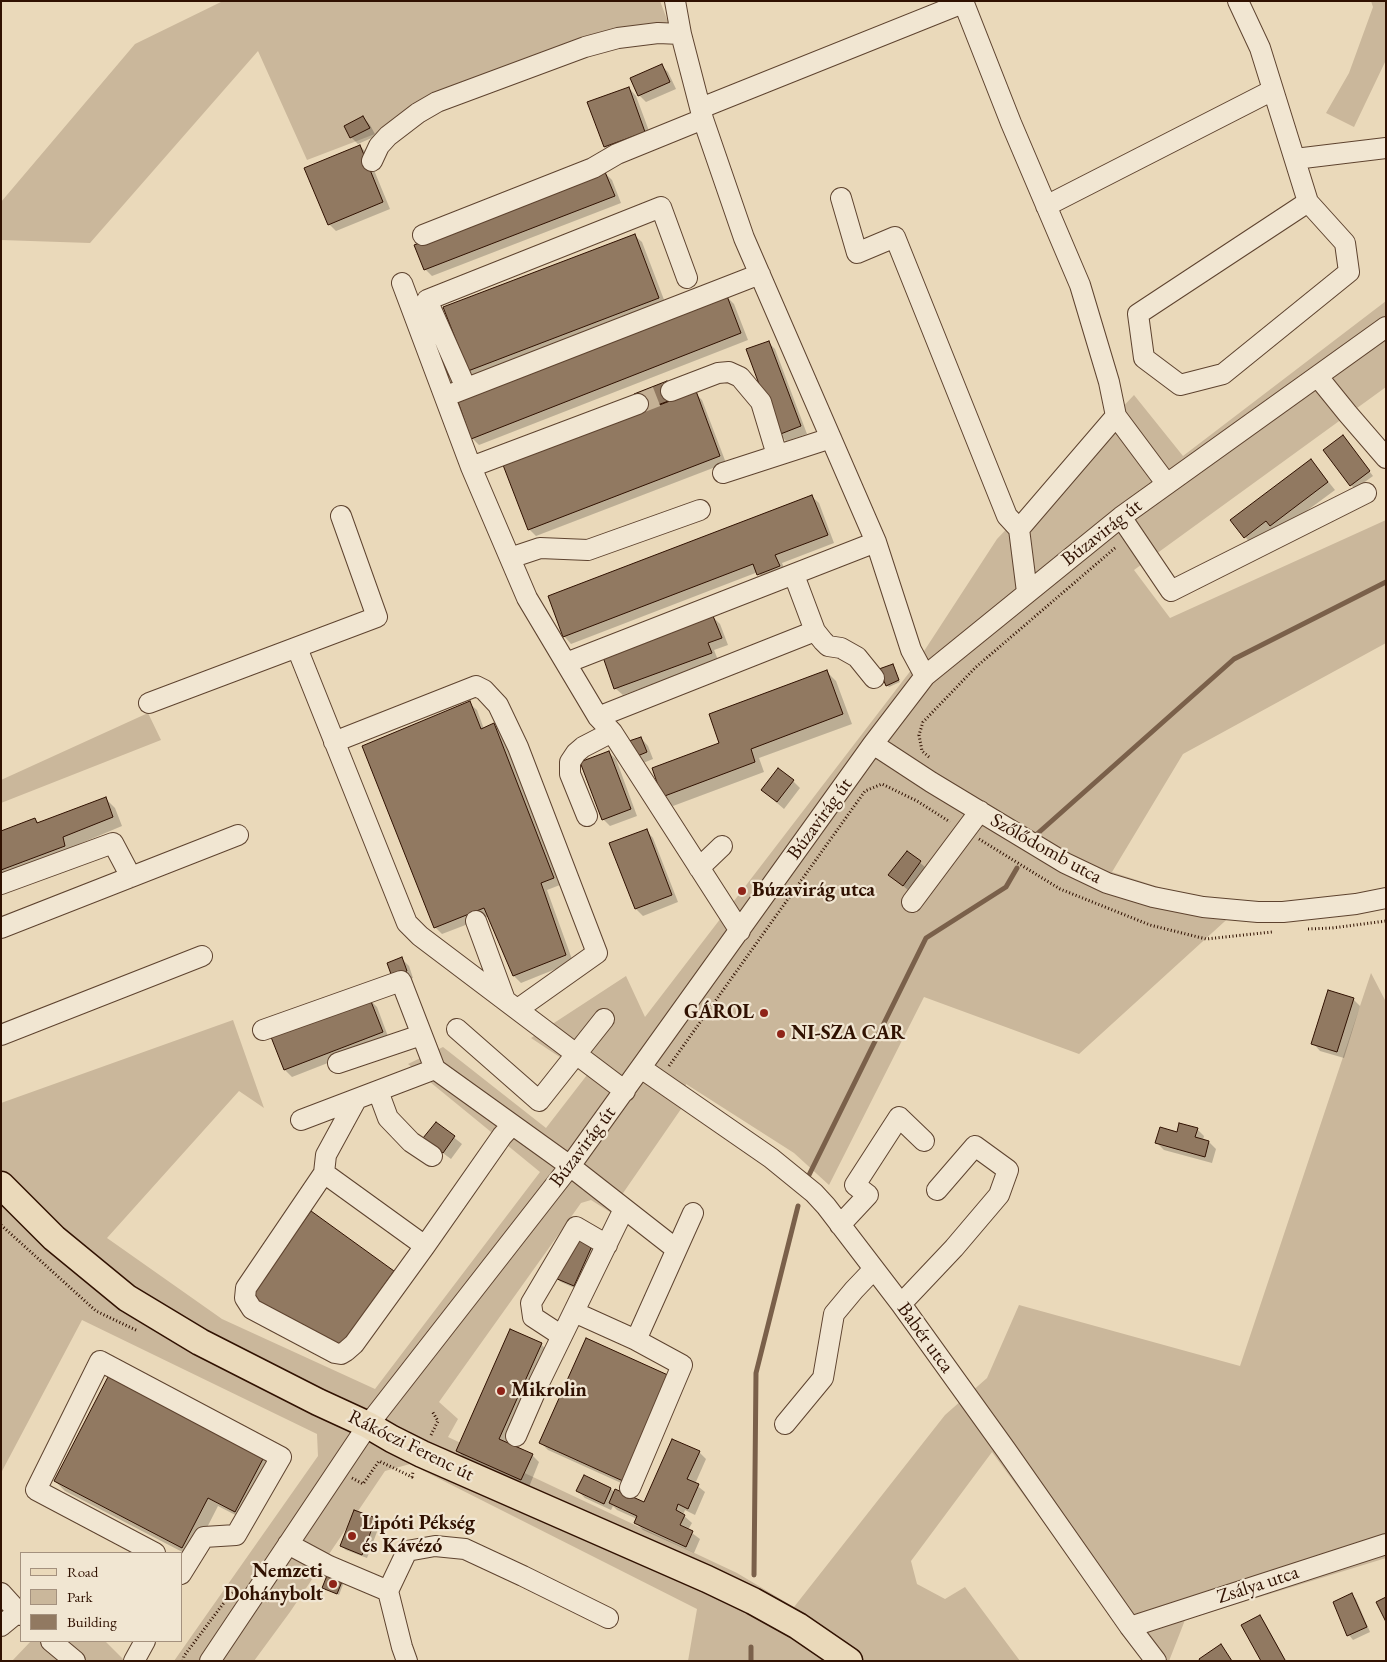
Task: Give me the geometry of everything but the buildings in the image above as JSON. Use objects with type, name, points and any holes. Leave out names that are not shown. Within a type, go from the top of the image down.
[{"type":"main road","name":"Rákóczi Ferenc út","points":[[1,1185],[54,1238],[127,1298],[200,1342],[318,1402],[368,1424],[422,1454],[723,1586],[798,1626],[849,1661]]},
{"type":"street","points":[[675,1],[681,34],[702,114],[744,238],[876,542],[911,650],[926,676]]},
{"type":"street","points":[[1238,1],[1260,48],[1308,202],[1345,243],[1349,272],[1223,374],[1180,385],[1144,358],[1138,314],[1308,202]]},
{"type":"street","points":[[423,236],[593,168],[624,151],[928,8],[963,2],[1011,123],[1080,285],[1116,416],[1166,483]]},
{"type":"street","points":[[372,161],[379,146],[388,136],[437,102],[585,47],[618,38],[658,33],[681,34]]},
{"type":"street","points":[[1046,206],[1273,90]]},
{"type":"street","points":[[1294,159],[1386,148]]},
{"type":"street","points":[[619,172],[624,151]]},
{"type":"street","points":[[841,198],[857,253],[895,237],[1006,516],[1019,529],[1027,592]]},
{"type":"street","points":[[466,388],[427,300],[661,207],[687,278]]},
{"type":"street","points":[[445,396],[760,274]]},
{"type":"street","points":[[402,283],[471,467],[527,598],[598,717],[612,732],[740,931]]},
{"type":"street","name":"Búzavirág út","points":[[210,1661],[368,1424],[570,1166],[873,744],[926,676],[1121,517],[1386,327]]},
{"type":"street","points":[[671,391],[718,373],[729,372],[740,377],[761,402],[776,455]]},
{"type":"street","points":[[1318,376],[1379,437],[1386,458]]},
{"type":"street","points":[[471,467],[638,404]]},
{"type":"street","points":[[1019,529],[1116,416]]},
{"type":"street","points":[[723,473],[831,438]]},
{"type":"street","points":[[1121,517],[1171,591],[1366,493]]},
{"type":"street","points":[[510,558],[540,548],[588,550],[700,510]]},
{"type":"street","points":[[150,703],[377,617],[341,516]]},
{"type":"street","points":[[566,663],[876,542]]},
{"type":"street","points":[[794,574],[815,631],[828,646],[841,648],[858,657],[874,678]]},
{"type":"street","points":[[598,717],[815,631]]},
{"type":"street","points":[[297,648],[407,923],[420,936],[625,1091]]},
{"type":"street","points":[[334,742],[476,686],[484,690],[498,705],[518,747],[597,953],[512,1005]]},
{"type":"street","points":[[587,816],[570,774],[570,762],[583,747],[612,732]]},
{"type":"street","name":"Szőlődomb utca","points":[[873,744],[1065,863],[1107,883],[1153,897],[1203,907],[1258,912],[1283,912],[1356,904],[1386,898]]},
{"type":"street","points":[[912,902],[980,811]]},
{"type":"street","points":[[1,928],[238,835]]},
{"type":"street","points":[[1,884],[113,843],[131,877]]},
{"type":"street","points":[[699,868],[722,846]]},
{"type":"street","points":[[476,921],[512,1005]]},
{"type":"street","points":[[1,1035],[202,956]]},
{"type":"street","points":[[263,1030],[401,981],[435,1069],[570,1166],[676,1249]]},
{"type":"street","points":[[457,1029],[539,1100],[604,1019]]},
{"type":"street","points":[[338,1063],[421,1035]]},
{"type":"street","name":"Babér utca","points":[[641,1068],[778,1164],[814,1193],[901,1304],[1156,1661]]},
{"type":"street","points":[[301,1120],[435,1069]]},
{"type":"street","points":[[378,1091],[388,1118],[411,1142],[432,1156]]},
{"type":"street","points":[[356,1100],[326,1156],[324,1173],[246,1288],[245,1298],[252,1309],[335,1353],[341,1354],[354,1344],[512,1125]]},
{"type":"street","points":[[840,1225],[868,1195],[855,1185],[899,1118],[924,1141]]},
{"type":"street","points":[[901,1304],[954,1248],[999,1195],[1008,1170],[974,1146],[937,1190]]},
{"type":"street","points":[[324,1173],[425,1246]]},
{"type":"street","points":[[516,1436],[624,1209]]},
{"type":"street","points":[[636,1340],[693,1214]]},
{"type":"street","points":[[562,1336],[533,1316],[531,1303],[576,1227],[607,1245]]},
{"type":"street","points":[[786,1424],[823,1378],[834,1314],[874,1269]]},
{"type":"street","points":[[574,1312],[636,1340],[682,1365],[630,1488]]},
{"type":"street","points":[[153,1552],[36,1490],[100,1361],[281,1457],[236,1535],[204,1537],[182,1570]]},
{"type":"street","points":[[288,1544],[329,1566],[388,1591]]},
{"type":"street","name":"Zsálya utca","points":[[1130,1627],[1386,1544]]},
{"type":"street","points":[[407,1661],[388,1591],[407,1551],[435,1546],[465,1549],[608,1618]]},
{"type":"street","points":[[1,1593],[20,1614],[1,1626]]},
{"type":"street","points":[[134,1661],[144,1642]]},
{"type":"path","points":[[658,1080],[865,791],[882,784],[917,801],[1060,889],[1150,925]]},
{"type":"green space","points":[[223,1],[660,1],[668,22],[307,160],[258,51],[90,243],[1,240],[1,202],[135,44]]},
{"type":"green space","points":[[1371,1],[1386,1],[1386,60],[1354,127],[1326,113],[1349,73],[1373,7]]},
{"type":"green space","points":[[1386,301],[1386,387],[1134,570],[1170,618],[1386,520],[1386,643],[1183,754],[1112,872],[1199,900],[1246,902],[1079,1054],[924,997],[829,1185],[794,1153],[686,1084],[681,1109],[610,1212],[591,1200],[581,1203],[439,1402],[458,1419],[448,1437],[737,1573],[794,1607],[945,1415],[987,1378],[1019,1305],[1240,1366],[1371,973],[1386,1002],[1386,1558],[1185,1620],[1169,1661],[1145,1661],[992,1452],[911,1561],[917,1584],[945,1599],[965,1587],[1020,1661],[688,1661],[697,1609],[410,1464],[385,1471],[290,1612],[254,1661],[174,1661],[318,1456],[317,1434],[82,1320],[1,1473],[1,1103],[233,1020],[264,1108],[239,1091],[107,1238],[222,1319],[375,1389],[540,1172],[408,1064],[443,1047],[546,1128],[587,1075],[531,1038],[626,976],[645,1017],[915,665],[997,539],[1134,395],[1183,456]]},
{"type":"green space","points":[[148,713],[161,740],[1,803],[1,780]]},
{"type":"green space","points":[[30,1642],[106,1642],[125,1661],[12,1661]]},
{"type":"waterway","points":[[1037,834],[1234,659],[1386,582]]},
{"type":"waterway","points":[[809,1175],[926,938],[1006,887],[1017,868]]},
{"type":"waterway","points":[[754,1575],[756,1373],[798,1206]]},
{"type":"waterway","points":[[751,1647],[751,1661]]},
{"type":"tunnel","points":[[638,404],[671,391]]},
{"type":"place","name":"Búzavirág utca","points":[[742,891]]},
{"type":"place","name":"GÁROL","points":[[764,1013]]},
{"type":"place","name":"NI-SZA CAR","points":[[781,1034]]},
{"type":"place","name":"Mikrolin","points":[[501,1391]]},
{"type":"place","name":"Lipóti Pékség és Kávézó","points":[[352,1536]]},
{"type":"place","name":"Nemzeti Dohánybolt","points":[[333,1584]]}]
